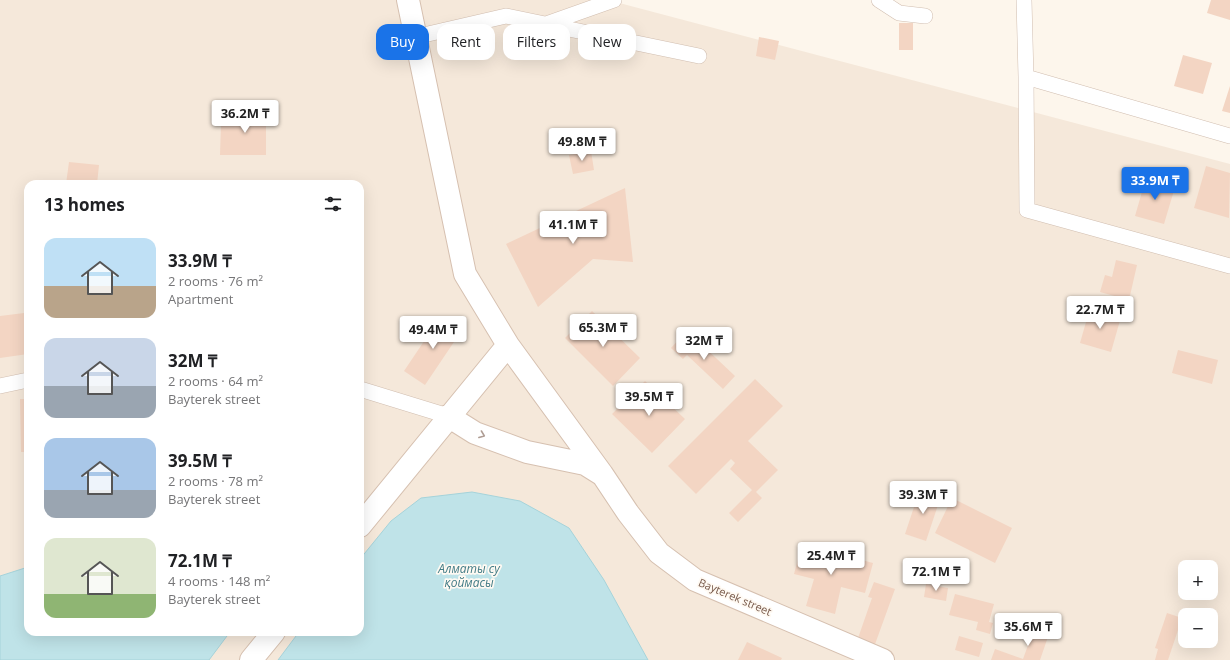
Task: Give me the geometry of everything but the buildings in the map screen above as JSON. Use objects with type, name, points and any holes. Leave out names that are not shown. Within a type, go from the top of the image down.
[{"type":"street","name":"Bayterek street","points":[[408,0],[413,24]]},
{"type":"street","points":[[429,34],[506,16],[546,24],[614,0]]},
{"type":"street","points":[[879,0],[899,13],[925,16]]},
{"type":"street","points":[[1024,0],[1027,210],[1230,266]]},
{"type":"street","points":[[570,29],[699,56]]},
{"type":"street","name":"Bayterek street","points":[[420,60],[465,274],[508,345],[602,474],[628,513],[659,553],[695,580],[883,660]]},
{"type":"street","points":[[1026,76],[1230,136]]},
{"type":"street","points":[[364,521],[448,416],[508,345]]},
{"type":"street","points":[[0,386],[24,381]]},
{"type":"street","points":[[364,390],[448,416],[475,433],[527,452],[585,464],[602,474]]},
{"type":"street","points":[[251,660],[271,636]]},
{"type":"shaded area","points":[[0,0],[608,0],[1230,164],[1230,660],[0,660]]},
{"type":"water","name":"Алматы су қоймасы","points":[[472,492],[520,501],[569,528],[604,580],[648,660],[278,660],[296,636],[364,636],[364,554],[391,521],[421,498]]},
{"type":"water","points":[[24,568],[24,636],[227,636],[209,660],[0,660],[0,576]]}]
